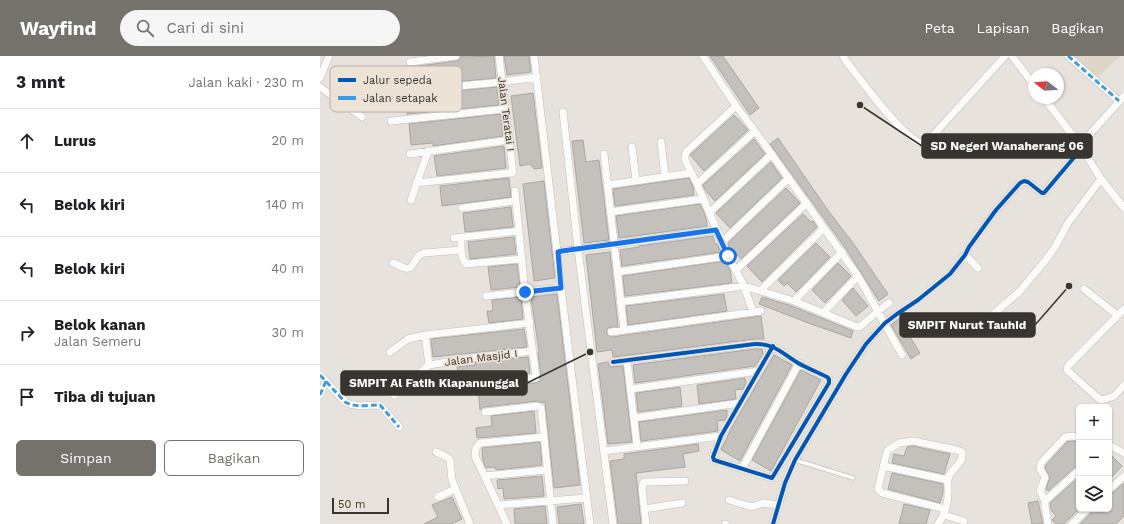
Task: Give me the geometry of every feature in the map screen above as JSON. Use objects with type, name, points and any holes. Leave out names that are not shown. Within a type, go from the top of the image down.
[{"type":"street","points":[[320,78],[329,56]]},
{"type":"street","points":[[410,62],[456,56]]},
{"type":"street","name":"Jalan Teratai I","points":[[416,183],[513,172],[499,56]]},
{"type":"street","points":[[534,56],[560,252],[561,288],[590,524]]},
{"type":"street","points":[[703,56],[736,106],[755,130],[858,276],[902,355]]},
{"type":"street","points":[[843,56],[846,62],[899,127],[917,143],[923,144],[927,142],[1005,56]]},
{"type":"street","points":[[1012,56],[1028,77]]},
{"type":"street","points":[[773,524],[785,483],[795,460],[846,374],[866,344],[884,323],[918,300],[950,274],[996,210],[1020,183],[1024,181],[1028,182],[1042,193],[1044,192],[1122,99],[1068,56]]},
{"type":"street","points":[[462,86],[537,77]]},
{"type":"street","points":[[320,87],[330,94]]},
{"type":"street","points":[[1049,104],[1081,147],[1101,179],[1124,208]]},
{"type":"street","points":[[736,106],[686,152],[685,160],[728,256],[744,286],[753,312]]},
{"type":"street","points":[[391,121],[505,109]]},
{"type":"street","points":[[356,112],[362,116]]},
{"type":"street","points":[[563,112],[575,250],[613,524]]},
{"type":"street","points":[[697,184],[755,130]]},
{"type":"street","points":[[410,154],[509,140]]},
{"type":"street","points":[[661,142],[665,177]]},
{"type":"street","points":[[632,147],[636,181]]},
{"type":"street","points":[[411,200],[428,151]]},
{"type":"street","points":[[604,154],[624,330]]},
{"type":"street","points":[[709,213],[772,154]]},
{"type":"street","points":[[607,185],[691,173]]},
{"type":"street","points":[[722,242],[789,178]]},
{"type":"street","points":[[991,316],[1019,292],[1045,261],[1068,223],[1101,179]]},
{"type":"street","points":[[435,387],[535,378],[536,375],[525,292],[515,191]]},
{"type":"street","points":[[610,212],[703,199]]},
{"type":"street","points":[[462,208],[516,201]]},
{"type":"street","points":[[736,270],[807,203]]},
{"type":"street","points":[[761,290],[824,228]]},
{"type":"street","points":[[560,252],[716,230]]},
{"type":"street","points":[[519,231],[458,238],[464,262],[466,264],[522,259]]},
{"type":"street","points":[[393,262],[406,268],[410,268],[419,254],[461,250]]},
{"type":"street","points":[[794,301],[842,252]]},
{"type":"street","points":[[965,255],[978,268]]},
{"type":"street","points":[[617,272],[728,256]]},
{"type":"street","points":[[823,314],[858,276]]},
{"type":"street","points":[[620,302],[744,286],[794,301],[823,314],[859,327],[878,310],[889,303]]},
{"type":"street","points":[[486,296],[561,288]]},
{"type":"street","points":[[1084,289],[1117,315]]},
{"type":"street","points":[[1124,309],[1068,366],[1067,369],[1102,400],[1114,396],[1124,385]]},
{"type":"street","points":[[611,332],[761,311]]},
{"type":"street","points":[[390,352],[408,339],[425,335],[530,323]]},
{"type":"street","points":[[425,335],[429,365]]},
{"type":"street","points":[[613,362],[765,344],[773,346],[799,363],[827,377],[829,379],[829,383],[774,477],[771,478],[713,459],[721,436],[773,346]]},
{"type":"street","name":"Jalan Masjid I","points":[[394,396],[429,365],[478,357],[533,351]]},
{"type":"street","points":[[627,360],[637,446]]},
{"type":"street","points":[[742,469],[799,363]]},
{"type":"street","points":[[631,390],[758,371]]},
{"type":"street","points":[[320,375],[338,396],[349,405],[380,405],[399,427]]},
{"type":"street","points":[[320,395],[326,381]]},
{"type":"street","points":[[634,418],[740,403]]},
{"type":"street","points":[[485,412],[539,406],[541,408],[553,524]]},
{"type":"street","points":[[507,524],[475,456],[477,446],[480,443],[544,436]]},
{"type":"street","points":[[604,451],[721,436]]},
{"type":"street","points":[[1048,524],[1045,501],[1040,491],[1046,477],[1040,469],[1041,463],[1065,437],[1076,437]]},
{"type":"street","points":[[938,524],[944,512],[948,496],[948,480],[951,473],[962,458],[962,452],[913,441],[899,443],[888,450],[878,489],[882,493],[944,512],[964,521]]},
{"type":"street","points":[[1112,447],[1124,453]]},
{"type":"street","points":[[436,452],[450,460],[452,480],[468,523]]},
{"type":"street","points":[[884,466],[948,480]]},
{"type":"street","points":[[484,476],[547,470]]},
{"type":"street","points":[[1045,501],[1076,473]]},
{"type":"street","points":[[1112,487],[1124,476]]},
{"type":"street","points":[[646,524],[642,488],[643,483],[685,480]]},
{"type":"street","points":[[438,497],[455,489]]},
{"type":"street","points":[[498,505],[586,498]]},
{"type":"street","points":[[729,500],[752,507],[763,503],[779,505]]},
{"type":"street","points":[[644,509],[682,503]]},
{"type":"street","points":[[1072,524],[1085,512]]},
{"type":"lane","points":[[795,460],[853,478]]},
{"type":"shaded area","points":[[1073,56],[1120,56],[1096,79]]},
{"type":"building","points":[[461,56],[494,56],[496,78],[462,81],[462,66],[419,66],[459,60]]},
{"type":"building","points":[[504,56],[529,56],[531,72],[507,75]]},
{"type":"building","points":[[710,56],[723,56],[759,108],[750,115]]},
{"type":"building","points":[[497,87],[499,105],[462,109],[462,90]]},
{"type":"building","points":[[533,93],[542,168],[534,169],[529,164],[520,166],[511,96]]},
{"type":"building","points":[[407,112],[427,112],[407,114]]},
{"type":"building","points":[[501,114],[503,136],[433,146],[433,143],[411,145],[409,124]]},
{"type":"building","points":[[734,115],[748,130],[704,171],[690,155]]},
{"type":"building","points":[[778,138],[888,294],[879,301],[846,249],[770,144]]},
{"type":"building","points":[[754,139],[765,154],[715,201],[705,190],[703,185]]},
{"type":"building","points":[[583,140],[586,162],[599,160],[609,240],[584,243],[572,141]]},
{"type":"building","points":[[504,146],[506,168],[437,176],[434,156]]},
{"type":"building","points":[[771,162],[782,178],[730,228],[716,213]]},
{"type":"building","points":[[509,178],[511,197],[442,206],[440,186]]},
{"type":"building","points":[[689,178],[693,186],[694,195],[615,206],[613,189]]},
{"type":"building","points":[[544,181],[555,278],[534,281],[523,184]]},
{"type":"building","points":[[786,188],[800,203],[741,259],[729,247],[728,243]]},
{"type":"building","points":[[700,204],[706,217],[707,226],[619,238],[616,216]]},
{"type":"building","points":[[511,207],[513,227],[465,232],[463,213]]},
{"type":"building","points":[[803,214],[811,222],[813,221],[817,227],[762,282],[747,266]]},
{"type":"building","points":[[713,236],[715,244],[717,244],[721,252],[622,266],[620,250]]},
{"type":"building","points":[[514,237],[516,254],[470,259],[468,242]]},
{"type":"building","points":[[816,243],[830,257],[796,292],[787,283],[784,286],[778,280]]},
{"type":"building","points":[[610,252],[618,326],[608,328],[606,333],[609,336],[612,337],[761,316],[764,339],[613,357],[612,350],[597,352],[586,255]]},
{"type":"building","points":[[725,261],[730,270],[732,283],[625,296],[623,276]]},
{"type":"building","points":[[838,263],[851,276],[825,303],[812,290]]},
{"type":"building","points":[[517,264],[520,287],[491,290],[488,267]]},
{"type":"building","points":[[853,288],[868,306],[856,316],[842,300]]},
{"type":"building","points":[[557,294],[580,485],[554,488],[545,402],[542,403],[537,401],[484,407],[480,410],[478,387],[535,383],[540,381],[539,351],[531,297]]},
{"type":"building","points":[[724,294],[727,311],[628,325],[626,306]]},
{"type":"building","points":[[521,297],[523,319],[489,323],[487,311],[493,311],[492,300]]},
{"type":"building","points":[[762,297],[792,306],[853,331],[851,338],[759,304]]},
{"type":"building","points":[[899,319],[920,353],[911,359],[891,325]]},
{"type":"building","points":[[524,329],[527,347],[433,357],[431,339]]},
{"type":"building","points":[[762,349],[763,354],[755,366],[635,383],[633,365]]},
{"type":"building","points":[[774,355],[792,365],[740,461],[721,450],[732,427]]},
{"type":"building","points":[[528,357],[530,373],[459,378],[457,367],[476,365],[475,362]]},
{"type":"building","points":[[608,362],[611,367],[623,366],[632,442],[608,444],[598,364]]},
{"type":"building","points":[[801,370],[821,380],[771,471],[752,460]]},
{"type":"building","points":[[745,378],[746,383],[743,389],[735,390],[736,399],[699,404],[697,385]]},
{"type":"building","points":[[680,387],[682,406],[638,412],[636,393]]},
{"type":"building","points":[[727,410],[725,420],[717,421],[718,431],[641,441],[639,422]]},
{"type":"building","points":[[534,411],[536,433],[477,438],[476,428],[492,426],[491,416]]},
{"type":"building","points":[[1075,441],[1076,442],[1076,466],[1048,491],[1046,489],[1050,477],[1045,468],[1046,465],[1067,442]]},
{"type":"building","points":[[540,442],[542,465],[496,470],[495,467],[486,468],[483,461],[482,448]]},
{"type":"building","points":[[698,444],[699,451],[683,454],[685,467],[636,473],[641,524],[618,524],[610,461],[624,459],[624,454]]},
{"type":"building","points":[[913,446],[950,454],[944,474],[892,463],[894,454],[904,456],[907,447]]},
{"type":"building","points":[[1112,456],[1122,466],[1112,477]]},
{"type":"building","points":[[892,473],[943,484],[943,493],[940,503],[888,489]]},
{"type":"building","points":[[542,476],[544,496],[504,499],[503,488],[498,489],[497,480]]},
{"type":"building","points":[[1076,480],[1076,512],[1064,524],[1056,524],[1052,520],[1056,516],[1051,510],[1050,503]]},
{"type":"building","points":[[1124,483],[1124,516],[1116,524],[1080,524],[1092,512],[1112,512],[1112,493]]},
{"type":"building","points":[[452,497],[462,519],[451,524],[424,524],[438,517],[432,505]]},
{"type":"building","points":[[1038,501],[1043,524],[1032,524],[1028,503]]},
{"type":"building","points":[[581,504],[584,524],[559,524],[557,507]]},
{"type":"building","points":[[904,504],[930,510],[926,524],[899,524]]},
{"type":"building","points":[[545,506],[547,524],[515,524],[514,509]]},
{"type":"marked path","points":[[1068,56],[1119,101]]},
{"type":"marked path","points":[[320,375],[345,402],[358,406],[380,405],[399,427]]},
{"type":"marked path","points":[[320,395],[326,381]]},
{"type":"cycle path","points":[[773,524],[785,483],[795,460],[846,374],[866,344],[885,323],[918,300],[950,274],[996,210],[1020,183],[1024,181],[1028,182],[1044,193],[1082,148]]},
{"type":"cycle path","points":[[613,362],[762,344],[768,345],[773,347],[798,363],[827,377],[829,379],[829,383],[772,478],[714,460],[713,457],[721,436],[773,346]]},
{"type":"place","name":"SD Negeri Wanaherang 06","points":[[860,105]]},
{"type":"place","name":"SMPIT Nurut Tauhid","points":[[1069,286]]},
{"type":"place","name":"SMPIT Al Fatih Klapanunggal","points":[[590,352]]},
{"type":"route","points":[[525,292],[561,288],[558,252],[562,251],[716,230],[728,256]]}]
